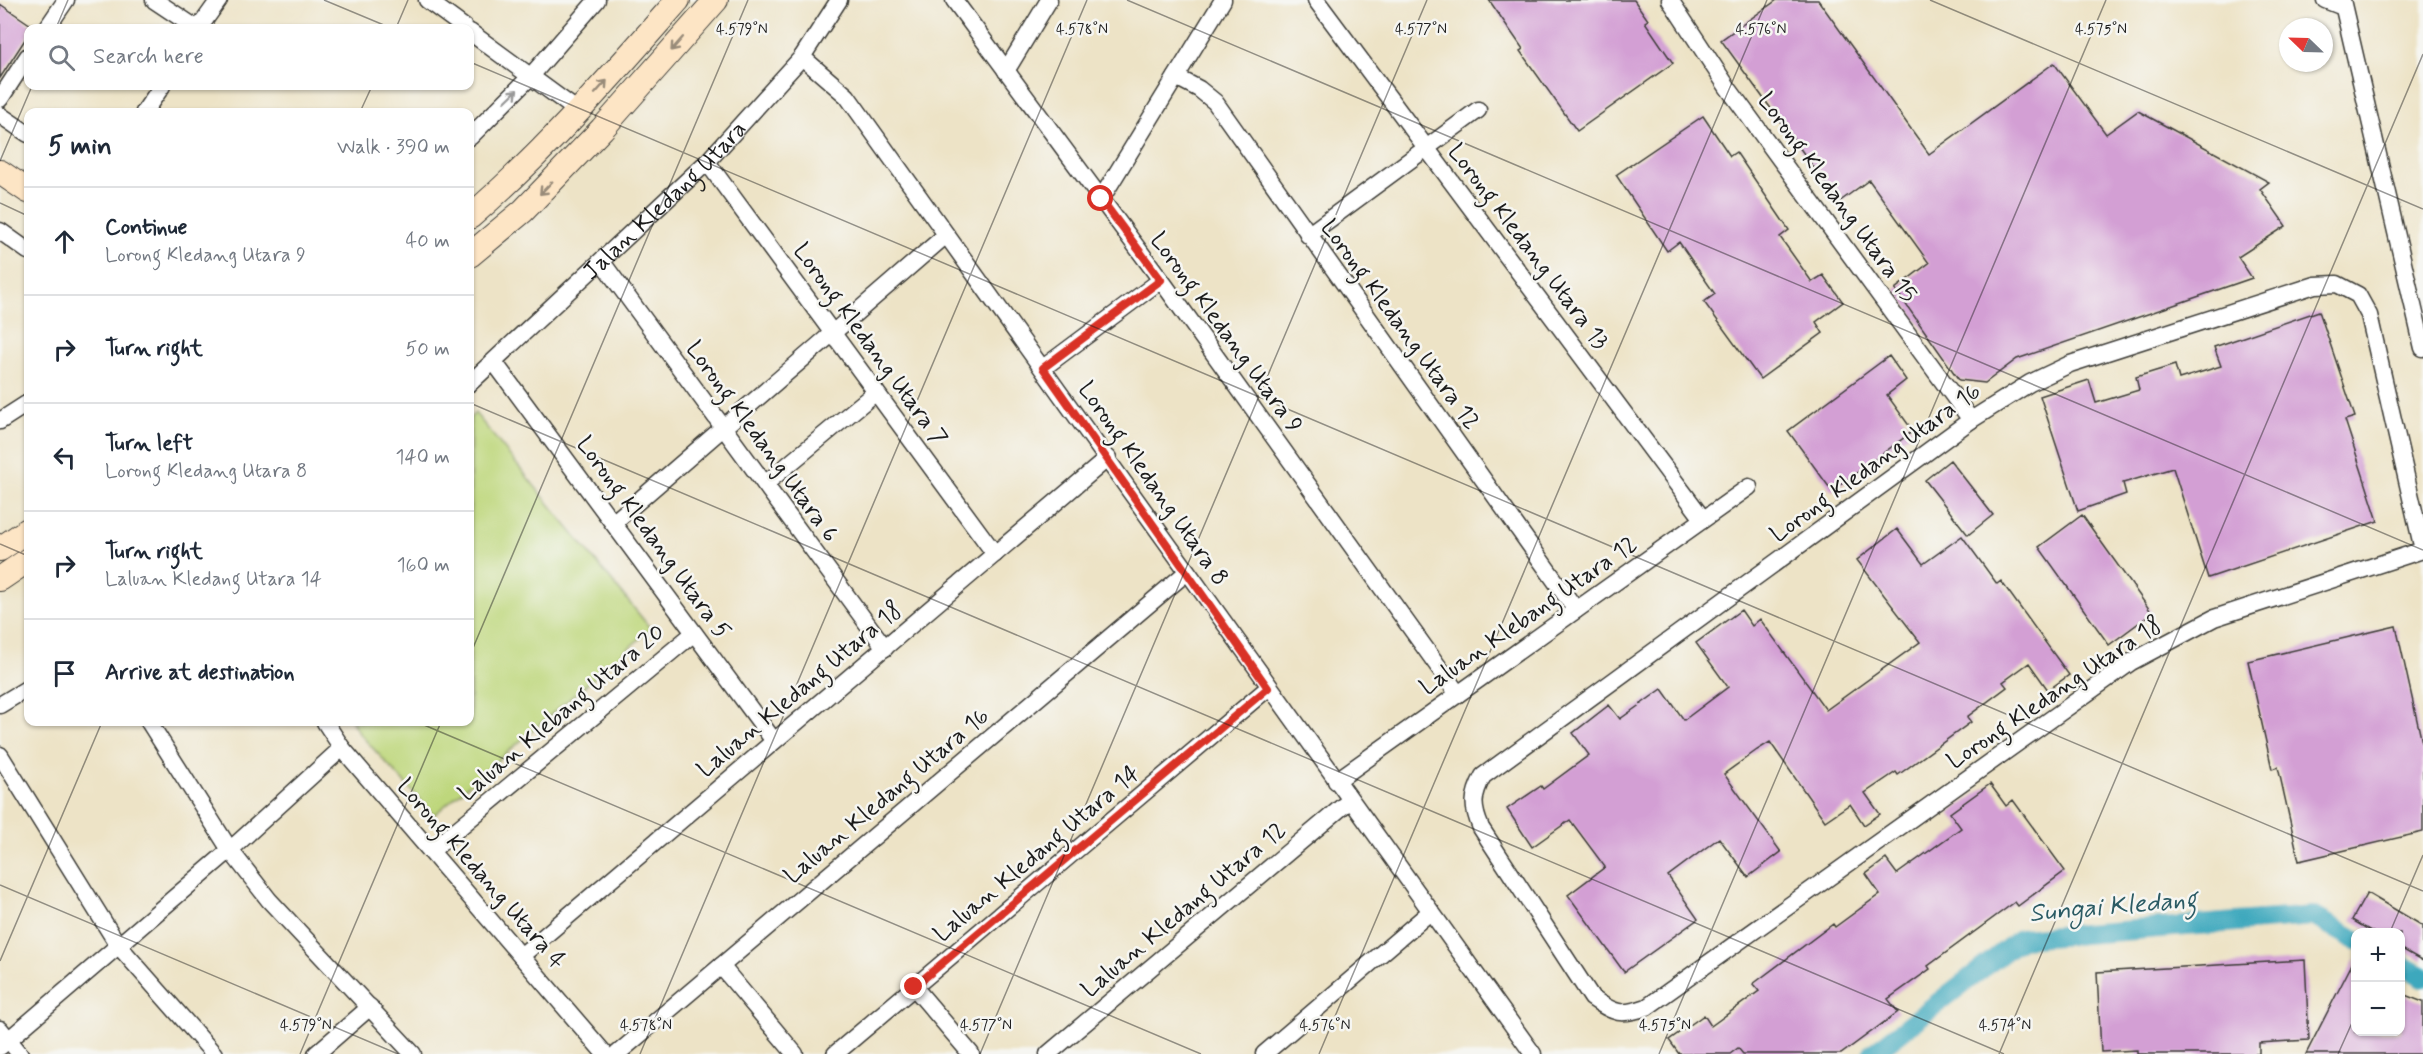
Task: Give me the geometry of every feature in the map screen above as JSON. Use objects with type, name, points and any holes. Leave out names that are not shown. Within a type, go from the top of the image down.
[{"type":"main road","points":[[474,214],[499,192],[579,112],[678,0]]},
{"type":"main road","points":[[474,252],[523,211],[602,129],[716,0]]},
{"type":"main road","points":[[0,172],[24,188]]},
{"type":"main road","points":[[0,549],[24,534]]},
{"type":"main road","points":[[0,579],[24,563]]},
{"type":"street","points":[[50,24],[66,0]]},
{"type":"street","points":[[154,0],[191,24]]},
{"type":"street","points":[[200,24],[219,0]]},
{"type":"street","points":[[427,0],[460,24]]},
{"type":"street","points":[[474,133],[530,77],[597,0]]},
{"type":"street","name":"Jalan Kledang Utara","points":[[474,380],[707,162],[802,57],[839,0]]},
{"type":"street","name":"Lorong Kledang Utara 9","points":[[954,0],[1161,280],[1458,694]]},
{"type":"street","points":[[1006,71],[1049,0]]},
{"type":"street","points":[[1101,199],[1223,0]]},
{"type":"street","name":"Lorong Kledang Utara 13","points":[[1316,0],[1703,519]]},
{"type":"street","name":"Lorong Kledang Utara 15","points":[[1670,0],[1728,88],[1971,420]]},
{"type":"street","points":[[2325,0],[2343,3],[2423,348]]},
{"type":"street","points":[[474,35],[579,112]]},
{"type":"street","name":"Lorong Kledang Utara 8","points":[[802,57],[847,96],[1108,458],[1268,688],[1533,1054]]},
{"type":"street","points":[[0,99],[24,62]]},
{"type":"street","name":"Lorong Kledang Utara 12","points":[[1176,77],[1199,89],[1215,102],[1576,610]]},
{"type":"street","points":[[147,108],[159,90]]},
{"type":"street","points":[[1308,235],[1478,110]]},
{"type":"street","points":[[0,115],[24,131]]},
{"type":"street","name":"Lorong Kledang Utara 7","points":[[707,162],[995,554]]},
{"type":"street","points":[[0,231],[24,248]]},
{"type":"street","points":[[613,523],[946,235]]},
{"type":"street","name":"Lorong Kledang Utara 6","points":[[602,262],[885,648]]},
{"type":"street","points":[[1043,368],[1161,280]]},
{"type":"street","name":"Lorong Kledang Utara 16","points":[[1474,792],[1483,776],[1971,420],[2030,383],[2070,364],[2315,285],[2337,284],[2358,295]]},
{"type":"street","name":"Lorong Kledang Utara 18","points":[[1474,792],[1473,809],[1481,828],[1592,998],[1611,1011],[1628,1013],[1647,1007],[2131,662],[2214,618],[2423,550],[2369,315],[2358,295]]},
{"type":"street","name":"Lorong Kledang Utara 5","points":[[494,362],[774,741]]},
{"type":"street","points":[[765,484],[876,392]]},
{"type":"street","points":[[0,421],[24,406]]},
{"type":"street","name":"Laluan Kledang Utara 18","points":[[521,956],[1108,458]]},
{"type":"street","name":"Laluan Klebang Utara 12","points":[[1336,782],[1749,487]]},
{"type":"street","name":"Laluan Kledang Utara 16","points":[[617,1054],[1186,572]]},
{"type":"street","name":"Laluan Klebang Utara 20","points":[[431,851],[694,633]]},
{"type":"street","name":"Laluan Kledang Utara 14","points":[[835,1054],[1268,688]]},
{"type":"street","points":[[0,705],[24,690]]},
{"type":"street","points":[[152,726],[230,849],[268,900],[413,1054]]},
{"type":"street","name":"Lorong Kledang Utara 4","points":[[328,726],[342,748],[605,1054]]},
{"type":"street","points":[[20,1054],[2,1039],[118,945],[230,849],[342,748]]},
{"type":"street","points":[[0,755],[118,945],[214,1054]]},
{"type":"street","name":"Laluan Kledang Utara 12","points":[[1048,1054],[1350,801]]},
{"type":"street","points":[[1263,1054],[1430,912]]},
{"type":"street","points":[[721,966],[795,1054]]},
{"type":"street","points":[[914,987],[971,1054]]},
{"type":"street","points":[[316,1054],[370,1007]]},
{"type":"green space","points":[[474,414],[651,629],[434,815],[355,726],[474,726]]},
{"type":"building","points":[[1489,0],[1634,0],[1648,20],[1645,22],[1673,63],[1577,131],[1520,51],[1523,49]]},
{"type":"building","points":[[1777,0],[1818,0],[1929,154],[2054,63],[2106,134],[2138,111],[2269,182],[2260,189],[2286,226],[2238,257],[2252,278],[2017,359],[1985,383],[1959,380],[1895,289],[1929,263],[1869,180],[1839,202],[1721,40]]},
{"type":"building","points":[[0,4],[30,24],[24,24],[24,41],[0,78]]},
{"type":"building","points":[[1703,116],[1730,156],[1736,152],[1789,230],[1780,237],[1812,282],[1823,275],[1843,302],[1816,322],[1823,333],[1760,379],[1704,302],[1715,294],[1679,242],[1667,251],[1616,175]]},
{"type":"building","points":[[2319,311],[2355,417],[2345,420],[2378,521],[2208,578],[2173,468],[2123,483],[2126,494],[2078,511],[2040,396],[2089,380],[2096,403],[2139,390],[2136,377],[2175,365],[2179,379],[2221,366],[2214,347]]},
{"type":"building","points":[[1889,356],[1906,380],[1887,395],[1913,431],[1832,491],[1788,431]]},
{"type":"building","points":[[1950,460],[1993,515],[1968,535],[1925,480]]},
{"type":"building","points":[[2082,515],[2152,613],[2109,645],[2039,547]]},
{"type":"building","points":[[1897,529],[1923,564],[1962,536],[1997,584],[2001,581],[2069,675],[2048,690],[2029,663],[2003,682],[2007,687],[1967,717],[1971,722],[1898,775],[1896,772],[1865,793],[1880,814],[1864,825],[1850,804],[1825,821],[1770,742],[1757,750],[1724,774],[1781,852],[1748,877],[1719,838],[1668,876],[1698,919],[1624,972],[1568,895],[1605,867],[1570,820],[1532,847],[1507,809],[1541,786],[1543,789],[1589,755],[1573,733],[1609,705],[1620,719],[1662,689],[1684,720],[1728,687],[1696,643],[1741,610],[1752,626],[1760,619],[1826,710],[1920,642],[1857,560]]},
{"type":"building","points":[[2396,626],[2423,747],[2423,832],[2299,861],[2278,767],[2272,769],[2248,661]]},
{"type":"building","points":[[1990,784],[2006,806],[2013,800],[2065,871],[2018,906],[2015,902],[1928,966],[1930,969],[1888,999],[1898,1012],[1841,1054],[1743,1054],[1738,1048],[1730,1054],[1679,1054],[1669,1040],[1704,1015],[1711,1026],[1759,991],[1753,984],[1833,924],[1835,927],[1880,894],[1866,874],[1886,859],[1897,874],[1961,828],[1950,813]]},
{"type":"building","points":[[2367,893],[2423,926],[2423,961],[2405,951],[2405,928],[2366,928],[2352,920]]},
{"type":"building","points":[[2305,960],[2309,1040],[2259,1043],[2259,1054],[2137,1054],[2137,1050],[2101,1052],[2097,972]]},
{"type":"building","points":[[2351,966],[2351,1036],[2405,1036],[2405,995],[2423,1002],[2423,1054],[2306,1054]]},
{"type":"waterway","name":"Sungai Kledang","points":[[1872,1054],[2020,939],[2313,916],[2351,937]]},
{"type":"waterway","name":"Sungai Kledang","points":[[2405,967],[2423,977]]},
{"type":"route","points":[[914,987],[1268,688],[1043,368],[1161,280],[1101,199]]}]
